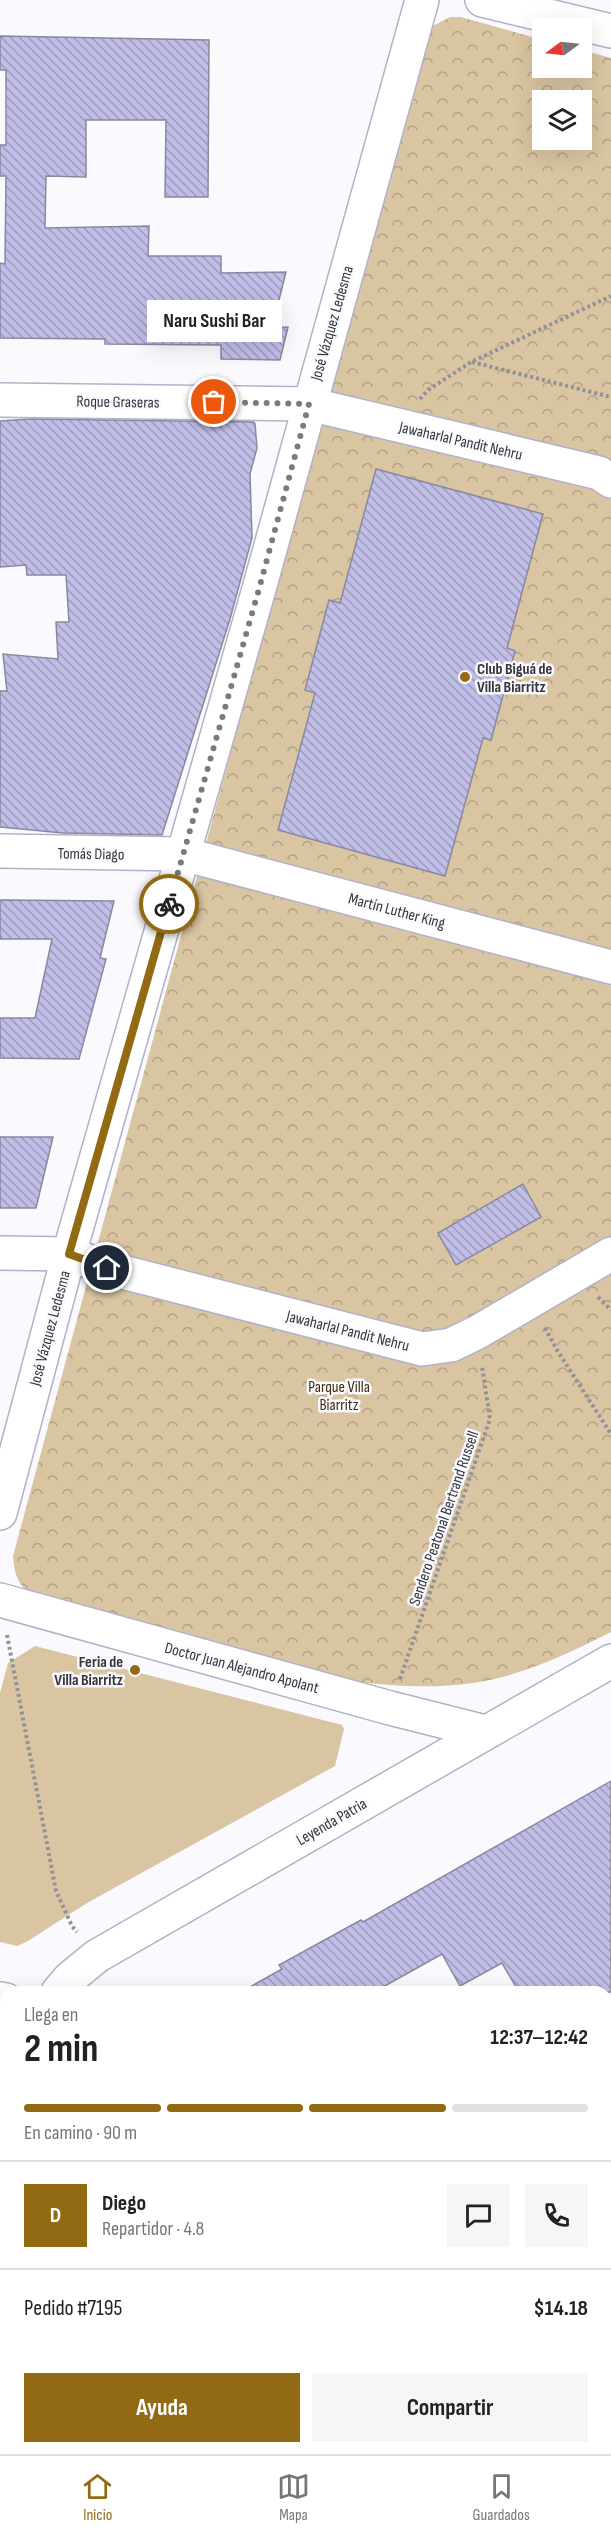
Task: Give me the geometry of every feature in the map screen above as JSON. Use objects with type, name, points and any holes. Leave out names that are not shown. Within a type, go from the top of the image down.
[{"type":"street","name":"José Vázquez Ledesma","points":[[0,1513],[69,1254],[259,589],[422,0]]},
{"type":"street","points":[[482,0],[611,31]]},
{"type":"street","name":"Roque Graseras","points":[[0,400],[309,404]]},
{"type":"street","name":"Jawaharlal Pandit Nehru","points":[[309,404],[599,473],[611,481]]},
{"type":"street","name":"Tomás Diago","points":[[0,851],[183,854]]},
{"type":"street","name":"Martín Luther King","points":[[183,854],[611,967]]},
{"type":"street","name":"Jawaharlal Pandit Nehru","points":[[0,1253],[69,1254],[107,1268],[422,1349],[451,1345],[476,1333],[611,1254]]},
{"type":"street","name":"Doctor Juan Alejandro Apolant","points":[[0,1600],[485,1732]]},
{"type":"street","name":"Leyenda Patria","points":[[63,1986],[97,1956],[611,1661]]},
{"type":"path","points":[[398,425],[428,390],[471,362],[611,296]]},
{"type":"path","points":[[471,362],[611,397]]},
{"type":"path","points":[[531,1300],[557,1350],[611,1434]]},
{"type":"path","name":"Sendero Peatonal Bertrand Russell","points":[[390,1708],[490,1419],[476,1333]]},
{"type":"path","points":[[0,1600],[56,1891],[72,1926],[97,1956]]},
{"type":"green space","name":"Parque Villa Biarritz","points":[[450,17],[461,17],[532,37],[532,78],[592,78],[592,53],[611,58],[611,1632],[527,1670],[473,1683],[420,1686],[384,1685],[331,1678],[27,1591],[18,1579],[13,1556],[299,500],[428,36],[433,26]]},
{"type":"green space","points":[[35,1646],[342,1725],[344,1729],[335,1766],[87,1903],[28,1941],[17,1946],[0,1942],[0,1693],[8,1663]]},
{"type":"building","points":[[0,36],[209,40],[208,197],[165,197],[166,120],[86,120],[86,177],[46,176],[45,228],[149,226],[148,256],[221,256],[221,273],[286,272],[272,328],[288,327],[280,360],[221,359],[221,345],[105,344],[105,339],[0,338],[0,263],[5,264],[6,176],[0,176],[0,145],[6,145],[6,70],[0,70]]},
{"type":"building","points":[[30,419],[254,422],[255,424],[257,448],[250,474],[252,538],[230,619],[162,835],[63,833],[0,827],[0,691],[7,691],[3,654],[58,659],[56,622],[69,622],[66,575],[27,575],[26,565],[0,567],[0,421]]},
{"type":"building","points":[[376,469],[543,514],[507,648],[515,651],[491,740],[483,738],[445,876],[278,830],[315,693],[305,690],[329,600],[340,603]]},
{"type":"building","points":[[0,900],[114,901],[100,958],[106,959],[79,1059],[0,1058],[0,1018],[35,1018],[52,939],[0,939]]},
{"type":"building","points":[[0,1137],[53,1137],[36,1208],[0,1208]]},
{"type":"building","points":[[523,1184],[541,1217],[456,1265],[438,1233]]},
{"type":"building","points":[[611,1781],[611,1986],[515,1986],[502,1963],[460,1986],[442,1954],[385,1986],[252,1986],[282,1969],[279,1965],[361,1920],[363,1922]]},
{"type":"way so far","points":[[169,904],[309,404],[214,402]]},
{"type":"place","name":"Naru Sushi Bar","points":[[214,402]]},
{"type":"place","name":"Club Biguá de Villa Biarritz","points":[[465,677]]},
{"type":"place","name":"Feria de Villa Biarritz","points":[[135,1670]]},
{"type":"route","points":[[107,1268],[69,1254],[169,904]]}]
